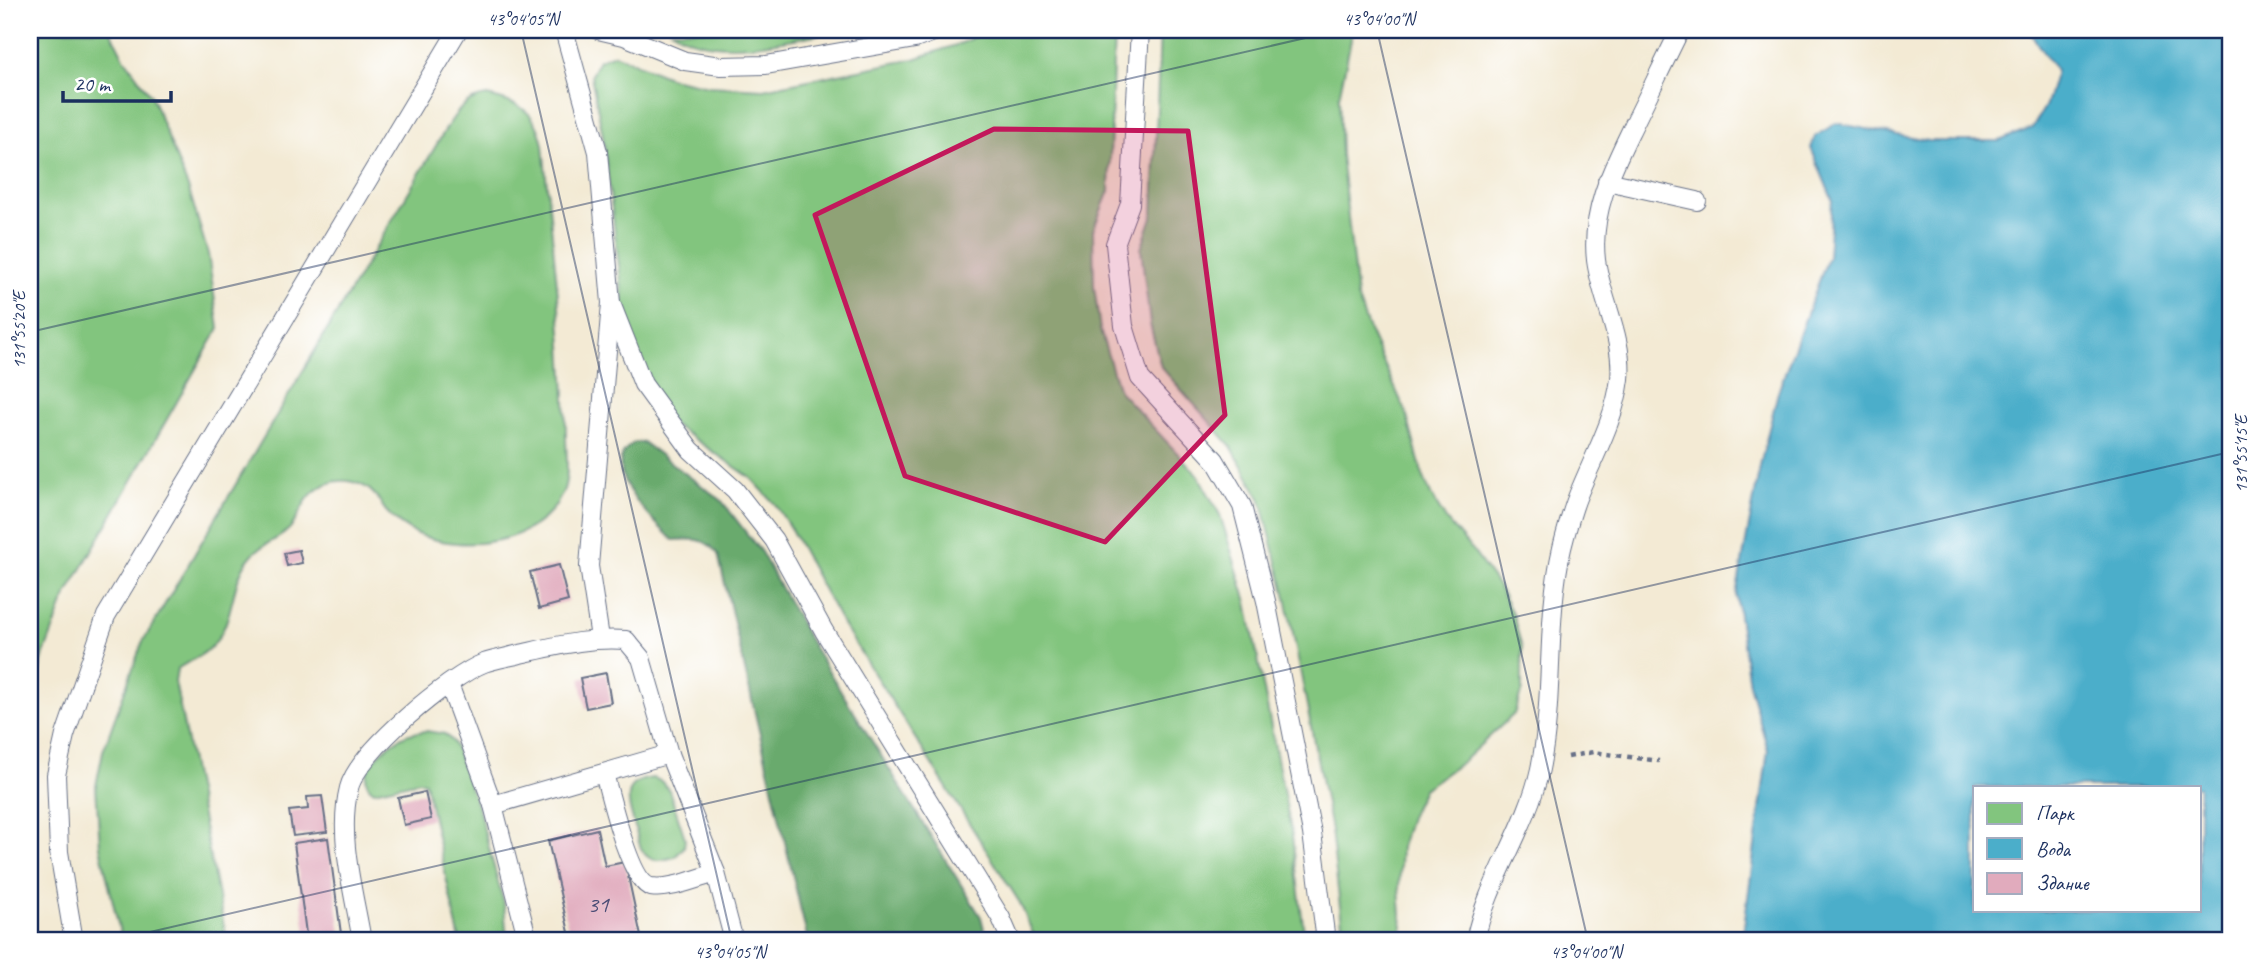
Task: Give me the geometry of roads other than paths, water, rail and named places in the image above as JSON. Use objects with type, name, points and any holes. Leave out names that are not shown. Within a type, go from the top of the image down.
[{"type":"lane","points":[[74,941],[59,852],[56,775],[65,735],[106,616],[458,30]]},
{"type":"lane","points":[[564,30],[598,152],[611,303],[589,566],[600,638]]},
{"type":"lane","points":[[598,30],[624,36],[685,61],[721,66],[766,65],[915,38],[939,30]]},
{"type":"lane","points":[[1140,30],[1130,204],[1115,244],[1124,326],[1140,377],[1215,460],[1242,506],[1266,601],[1312,833],[1326,941]]},
{"type":"lane","points":[[1475,941],[1479,922],[1520,831],[1540,766],[1550,679],[1552,604],[1562,549],[1579,491],[1610,422],[1620,377],[1616,337],[1596,261],[1595,228],[1607,181],[1680,30]]},
{"type":"lane","points":[[1607,181],[1697,201]]},
{"type":"lane","points":[[611,303],[643,384],[691,450],[735,490],[774,540],[824,631],[1001,918],[1011,941]]},
{"type":"lane","points":[[362,941],[343,825],[349,786],[358,766],[375,746],[449,684],[484,663],[600,638],[626,640],[641,658],[669,754],[716,873],[734,941]]},
{"type":"lane","points":[[449,684],[493,805],[528,941]]},
{"type":"lane","points":[[493,805],[669,754]]},
{"type":"lane","points":[[604,773],[632,866],[640,881],[650,887],[667,886],[716,873]]},
{"type":"water","points":[[2028,30],[2230,30],[2230,941],[1742,941],[1768,750],[1749,684],[1736,595],[1761,461],[1778,392],[1828,257],[1832,199],[1811,148],[1815,137],[1836,123],[1928,141],[1999,141],[2032,128],[2046,105],[2056,71]]}]
